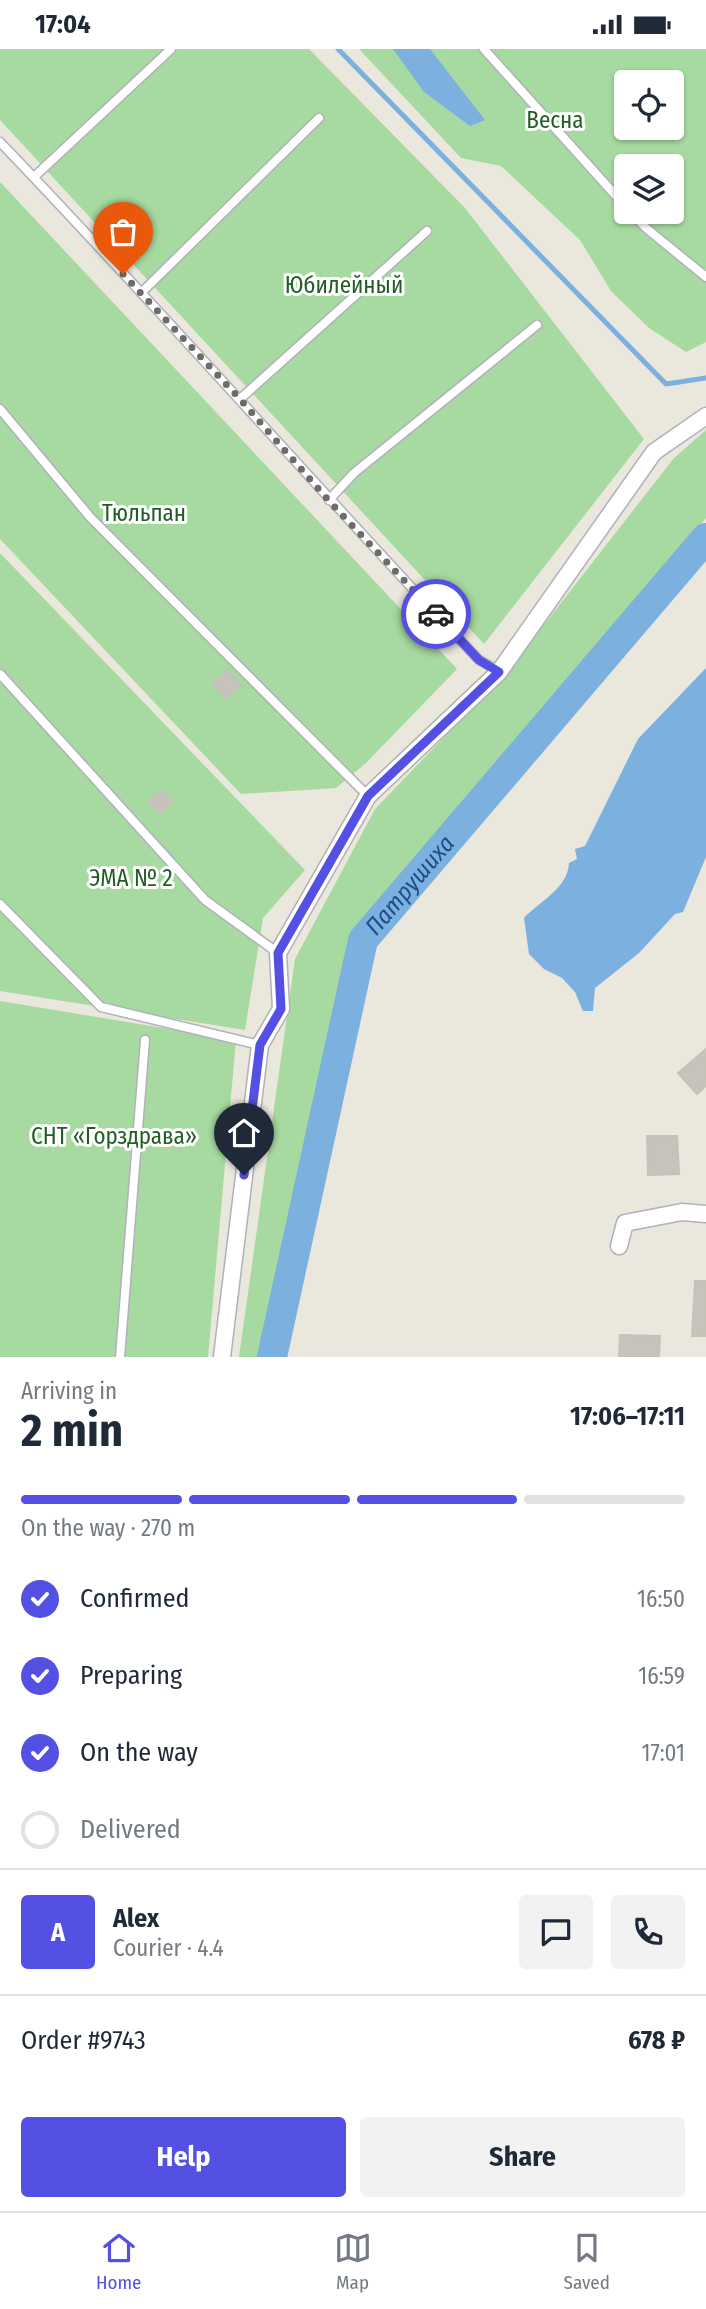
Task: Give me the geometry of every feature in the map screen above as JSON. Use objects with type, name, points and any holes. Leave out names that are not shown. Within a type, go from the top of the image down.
[{"type":"street","points":[[222,1357],[260,1045],[281,1009],[278,953],[368,796],[499,672],[654,452],[706,416]]},
{"type":"street","points":[[619,1246],[625,1223],[682,1212],[706,1213]]},
{"type":"lane","points":[[34,177],[171,49]]},
{"type":"lane","points":[[484,49],[614,194]]},
{"type":"lane","points":[[141,293],[319,118]]},
{"type":"lane","points":[[0,142],[240,399],[329,501],[479,660],[499,672]]},
{"type":"lane","points":[[642,224],[706,277]]},
{"type":"lane","points":[[240,399],[427,231]]},
{"type":"lane","points":[[329,501],[354,473],[537,325]]},
{"type":"lane","points":[[0,409],[90,517],[368,796]]},
{"type":"lane","points":[[0,674],[205,900],[278,953]]},
{"type":"lane","points":[[0,904],[101,1007],[260,1045]]},
{"type":"lane","points":[[120,1357],[145,1040]]},
{"type":"green space","name":"Юбилейный","points":[[0,49],[309,49],[465,208],[644,439],[484,644],[0,120]]},
{"type":"green space","name":"Весна","points":[[359,49],[706,49],[706,342],[686,352],[649,328],[611,291],[580,240],[501,166],[461,158]]},
{"type":"green space","name":"Тюльпан","points":[[0,182],[457,669],[365,764],[336,788],[241,794],[0,539]]},
{"type":"green space","points":[[706,430],[706,518],[572,682],[354,934],[266,1357],[239,1357],[295,959],[375,809],[507,672],[674,458]]},
{"type":"green space","name":"ЭМА № 2","points":[[0,553],[305,870],[263,918],[245,1030],[0,991]]},
{"type":"green space","name":"СНТ «Горздрава»","points":[[0,1001],[236,1040],[208,1357],[0,1357]]},
{"type":"water","points":[[393,49],[430,49],[485,120],[470,126],[424,92]]},
{"type":"water","points":[[706,668],[706,857],[683,912],[675,914],[639,953],[595,988],[593,1011],[583,1011],[575,992],[562,978],[544,969],[529,954],[524,918],[564,880],[569,863],[577,859],[575,849],[585,846],[638,739]]},
{"type":"building","points":[[227,670],[241,685],[226,698],[212,684]]},
{"type":"building","points":[[161,790],[173,802],[160,814],[148,802]]},
{"type":"building","points":[[706,1049],[706,1086],[697,1094],[678,1073]]},
{"type":"building","points":[[647,1136],[677,1136],[679,1174],[648,1175]]},
{"type":"building","points":[[695,1281],[706,1281],[706,1336],[692,1336]]},
{"type":"building","points":[[620,1335],[660,1336],[659,1357],[619,1357]]},
{"type":"waterway","points":[[338,49],[666,384],[706,378]]},
{"type":"waterway","name":"Патрушиха","points":[[272,1357],[363,940],[706,538]]},
{"type":"way so far","points":[[123,274],[240,399],[329,501],[436,614]]},
{"type":"route","points":[[244,1175],[260,1045],[281,1009],[278,953],[368,796],[499,672],[479,660],[436,614]]}]
